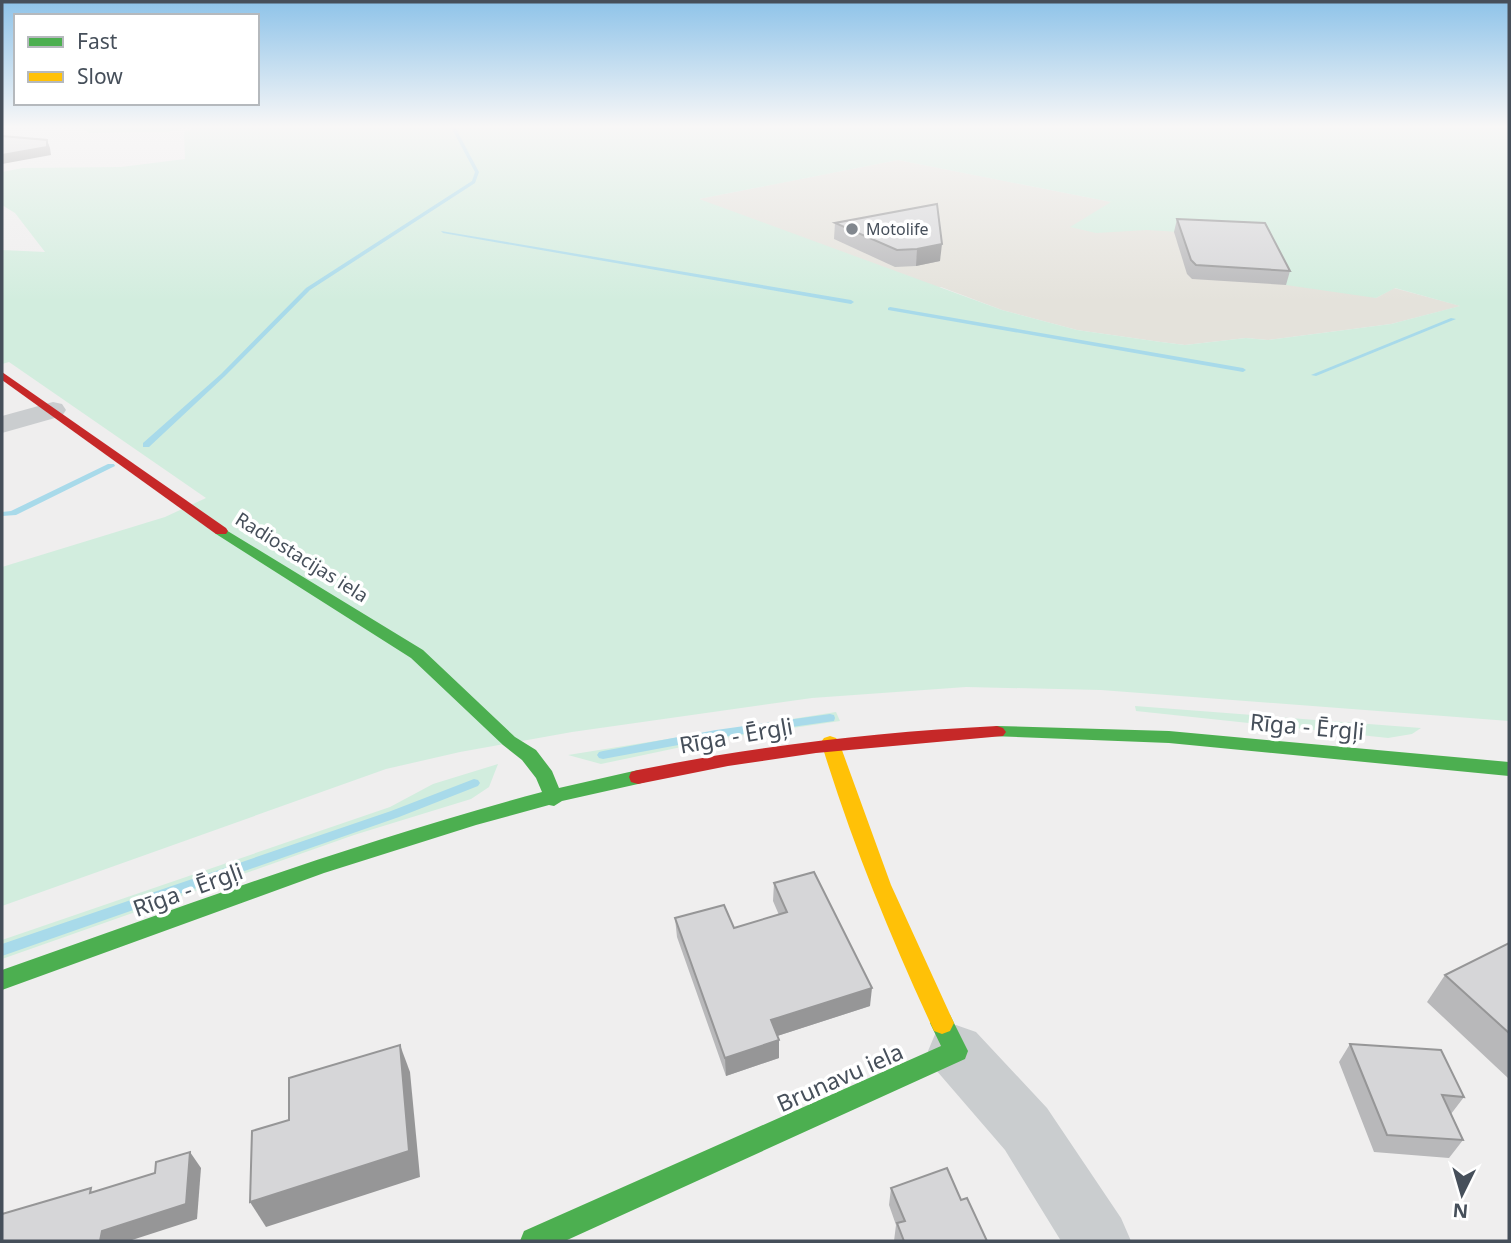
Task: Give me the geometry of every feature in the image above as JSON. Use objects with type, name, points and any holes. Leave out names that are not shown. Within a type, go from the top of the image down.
[{"type":"street","name":"Radiostacijas iela","points":[[2,375],[215,527],[417,654],[509,741],[529,755],[545,776],[554,799]]},
{"type":"street","points":[[2,425],[53,410]]},
{"type":"street","name":"Rīga - Ērgļi","points":[[2,980],[353,856],[554,799],[692,766],[830,742],[941,734],[1090,734],[1273,746],[1509,769]]},
{"type":"street","points":[[830,742],[901,938],[956,1051],[1026,1129],[1098,1241]]},
{"type":"street","name":"Brunavu iela","points":[[534,1241],[956,1051]]},
{"type":"shaded area","points":[[770,185],[1025,185],[1112,202],[1376,298],[1394,288],[1461,306],[1391,324],[1268,340],[1246,338],[1185,345],[1161,342],[1077,330],[1002,310],[941,287],[925,291],[698,199]]},
{"type":"green space","points":[[2,185],[770,185],[699,199],[1002,310],[1077,330],[1185,345],[1246,338],[1268,340],[1391,324],[1460,306],[1395,288],[1376,298],[1286,285],[1260,237],[1147,230],[1096,233],[1070,227],[1111,202],[1025,185],[1509,185],[1509,721],[1101,690],[966,687],[812,698],[572,732],[460,752],[386,769],[2,906],[2,567],[165,517],[206,498],[9,362],[2,364],[2,250],[45,252],[15,213],[2,205]]},
{"type":"green space","points":[[1135,706],[1421,728],[1412,734],[1388,738],[1136,711]]},
{"type":"green space","points":[[836,712],[840,721],[724,738],[601,764],[568,755]]},
{"type":"green space","points":[[498,764],[489,787],[471,799],[354,835],[2,959],[2,940],[390,807],[433,784]]},
{"type":"building","points":[[937,204],[942,244],[917,249],[897,250],[835,223]]},
{"type":"building","points":[[1177,219],[1265,223],[1290,271],[1196,265],[1191,260]]},
{"type":"building","points":[[814,872],[872,988],[771,1020],[779,1040],[725,1058],[675,918],[724,905],[734,928],[787,912],[774,883]]},
{"type":"building","points":[[1509,943],[1509,1033],[1445,975]]},
{"type":"building","points":[[1350,1044],[1441,1050],[1464,1097],[1442,1095],[1463,1140],[1387,1135]]},
{"type":"building","points":[[400,1045],[409,1151],[250,1202],[252,1131],[289,1120],[289,1078]]},
{"type":"building","points":[[190,1152],[186,1204],[102,1231],[100,1241],[2,1241],[2,1214],[91,1188],[90,1193],[155,1173],[156,1162]]},
{"type":"building","points":[[947,1168],[961,1200],[967,1198],[987,1241],[904,1241],[897,1223],[905,1221],[891,1188]]},
{"type":"waterway","points":[[146,445],[223,375],[308,289],[469,185]]},
{"type":"waterway","points":[[443,232],[851,302]]},
{"type":"waterway","points":[[890,309],[1243,370]]},
{"type":"waterway","points":[[1314,375],[1453,319]]},
{"type":"waterway","points":[[2,514],[13,513],[111,466]]},
{"type":"waterway","points":[[603,755],[716,734],[830,718]]},
{"type":"waterway","points":[[2,950],[395,814],[474,783]]},
{"type":"traffic: fast","points":[[221,531],[417,654],[509,741],[529,755],[545,776],[554,799]]},
{"type":"traffic: fast","points":[[997,732],[1169,737],[1509,769]]},
{"type":"traffic: fast","points":[[2,980],[396,841],[476,817],[638,777]]},
{"type":"traffic: fast","points":[[534,1241],[956,1051],[942,1023]]},
{"type":"traffic: slow","points":[[830,742],[880,885],[942,1023]]},
{"type":"traffic: jam","points":[[2,375],[221,531]]},
{"type":"traffic: jam","points":[[638,777],[816,747],[905,737],[997,732]]},
{"type":"place","name":"Motolife","points":[[852,229]]}]
